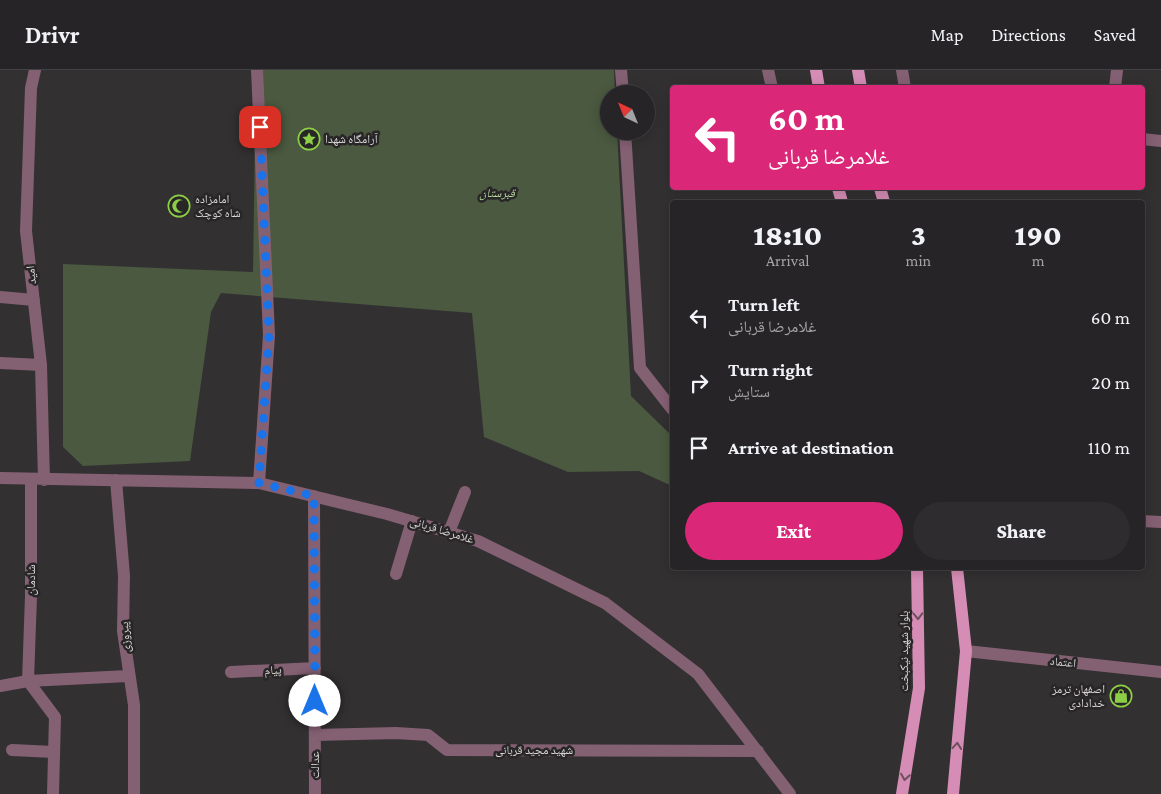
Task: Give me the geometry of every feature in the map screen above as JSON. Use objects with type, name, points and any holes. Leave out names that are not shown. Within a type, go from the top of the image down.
[{"type":"main road","points":[[816,70],[818,85]]},
{"type":"main road","points":[[858,70],[860,85]]},
{"type":"main road","name":"بلوار شهید نیکبخت","points":[[902,794],[920,688],[916,570]]},
{"type":"main road","points":[[952,794],[966,651],[957,570]]},
{"type":"street","name":"امید","points":[[35,70],[31,88],[26,231],[40,365],[44,480]]},
{"type":"street","points":[[257,70],[269,335],[259,483]]},
{"type":"street","points":[[622,70],[623,85]]},
{"type":"street","points":[[768,70],[771,85]]},
{"type":"street","points":[[902,70],[905,85]]},
{"type":"street","points":[[1115,85],[1117,70]]},
{"type":"street","points":[[1145,139],[1161,142]]},
{"type":"street","points":[[626,140],[640,368],[670,406]]},
{"type":"street","points":[[0,298],[34,300]]},
{"type":"street","points":[[0,363],[40,365]]},
{"type":"street","name":"غلامرضا قربانی","points":[[0,478],[259,483],[412,521],[478,541],[605,603],[698,674],[790,794]]},
{"type":"street","name":"شادمان","points":[[28,681],[31,596],[31,480]]},
{"type":"street","name":"پیروزی","points":[[116,480],[124,576],[123,631],[128,676],[134,705],[134,794]]},
{"type":"street","points":[[450,532],[465,492]]},
{"type":"street","name":"عدالت","points":[[314,496],[316,794]]},
{"type":"street","points":[[396,574],[412,521]]},
{"type":"street","points":[[1145,521],[1161,522]]},
{"type":"street","name":"اعتماد","points":[[966,651],[1161,672]]},
{"type":"street","name":"پیام","points":[[231,672],[315,668]]},
{"type":"street","points":[[0,686],[28,681],[128,676]]},
{"type":"street","points":[[28,681],[55,717],[53,794]]},
{"type":"street","name":"شهید مجید قربانی","points":[[315,735],[396,733],[428,735],[447,750],[758,750]]},
{"type":"street","points":[[12,750],[54,752]]},
{"type":"green space","name":"قبرستان","points":[[256,70],[614,70],[615,85],[600,85],[600,140],[617,140],[631,396],[670,434],[670,485],[639,471],[568,472],[484,437],[472,313],[221,293],[211,312],[190,461],[83,466],[63,447],[63,264],[253,272]]},
{"type":"place","name":"آرامگاه شهدا","points":[[309,139]]},
{"type":"place","name":"امامزاده شاه کوچک","points":[[179,206]]},
{"type":"place","name":"اصفهان ترمز خدادادی","points":[[1121,696]]},
{"type":"route","points":[[260,127],[269,335],[259,483],[314,496],[315,701]]}]
